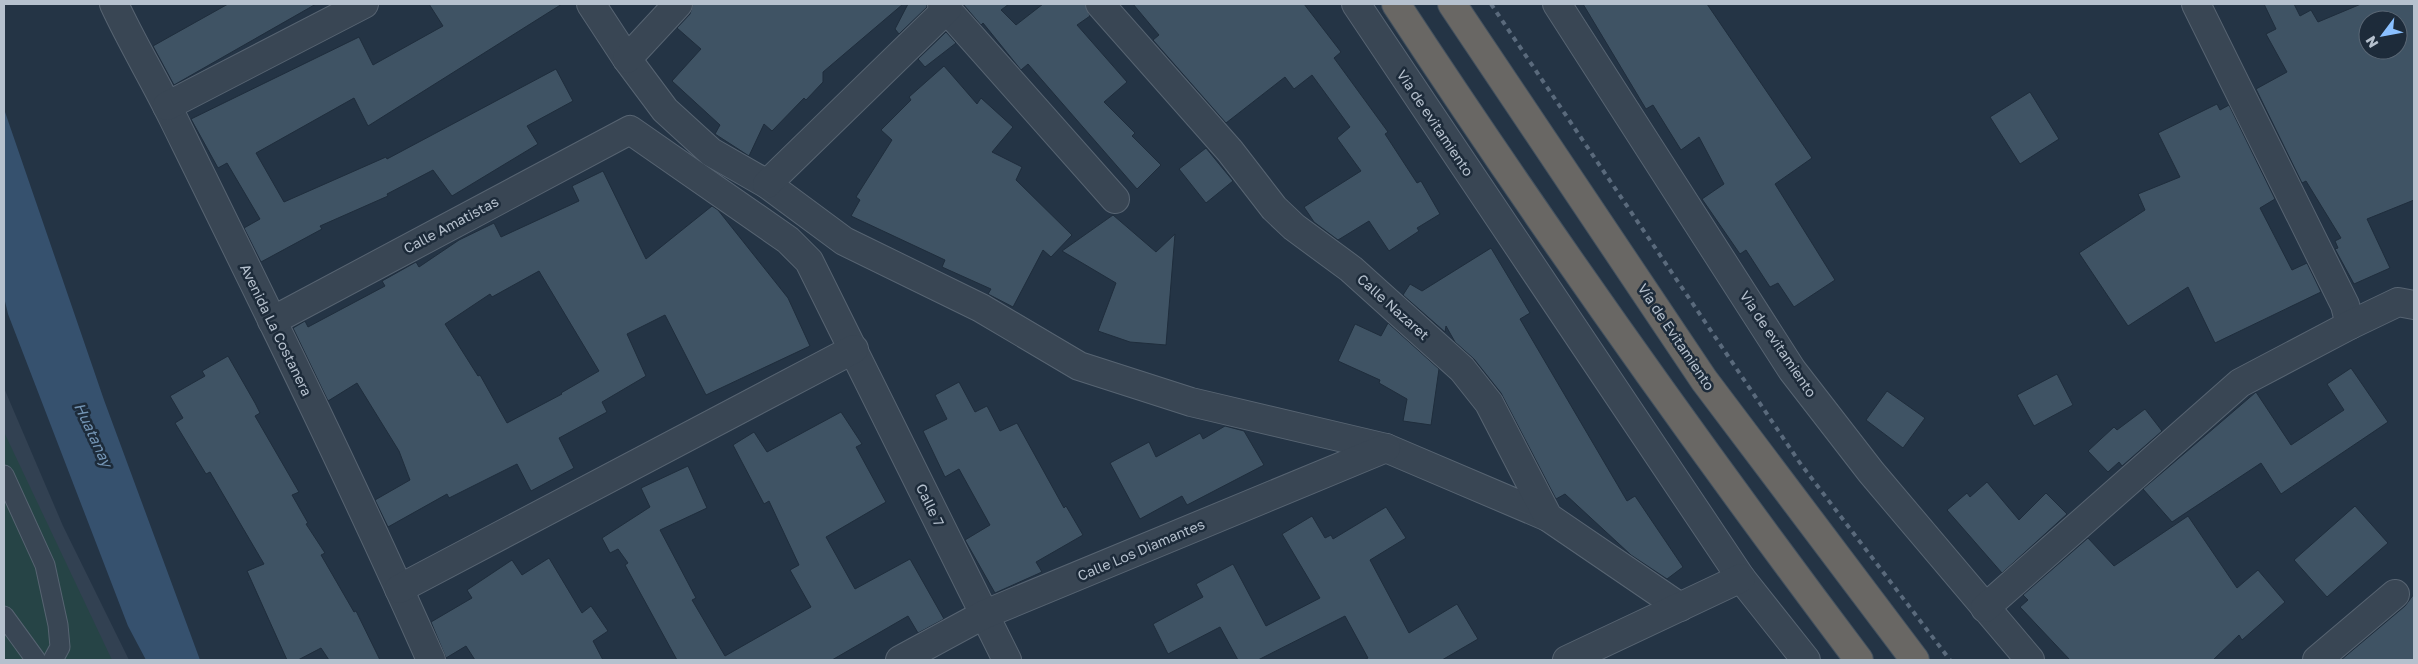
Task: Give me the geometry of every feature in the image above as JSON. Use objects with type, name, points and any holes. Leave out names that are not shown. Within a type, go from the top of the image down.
[{"type":"highway","points":[[1396,4],[1508,173],[1606,314],[1859,660]]},
{"type":"highway","name":"Vía de Evitamiento","points":[[1452,4],[1704,380],[1915,660]]},
{"type":"street","name":"Avenida La Costanera","points":[[114,4],[134,48],[167,106],[272,321],[400,589],[431,660]]},
{"type":"street","points":[[167,106],[364,4]]},
{"type":"street","points":[[591,4],[627,59],[665,110],[711,152],[766,184],[844,241],[981,308],[1079,366],[1191,402],[1386,448],[1548,517]]},
{"type":"street","points":[[627,59],[678,4]]},
{"type":"street","name":"Calle Nazaret","points":[[1100,4],[1230,152],[1274,208],[1294,226],[1351,269],[1462,369],[1489,403],[1548,517],[1680,607]]},
{"type":"street","name":"Via de evitamiento","points":[[1356,4],[1741,578],[1806,660]]},
{"type":"street","name":"Via de evitamiento","points":[[1557,4],[1792,370],[1871,472],[2030,660]]},
{"type":"street","points":[[2196,4],[2345,305],[2350,325]]},
{"type":"street","points":[[766,184],[945,6],[1115,199]]},
{"type":"street","name":"Calle Amatistas","points":[[272,321],[630,130]]},
{"type":"street","name":"Calle 7","points":[[630,130],[788,240],[809,261],[854,349],[983,616],[1007,660]]},
{"type":"street","points":[[1985,608],[2240,383],[2350,325],[2410,303]]},
{"type":"street","points":[[400,589],[854,349]]},
{"type":"street","name":"Calle Los Diamantes","points":[[900,660],[983,616],[1386,448]]},
{"type":"street","points":[[1567,660],[1741,578]]},
{"type":"street","points":[[2317,660],[2395,594]]},
{"type":"lane","points":[[4,475],[45,565],[58,625],[60,647],[53,660]]},
{"type":"lane","points":[[4,616],[36,660]]},
{"type":"shaded area","points":[[4,388],[63,526],[129,660],[4,660]]},
{"type":"green space","points":[[4,432],[112,660],[4,660]]},
{"type":"water","name":"Huatanay","points":[[4,109],[104,400],[200,660],[146,660],[128,626],[8,314],[4,297]]},
{"type":"building","points":[[228,4],[316,4],[174,85],[153,46]]},
{"type":"building","points":[[429,4],[562,4],[368,126],[354,98],[256,153],[284,202],[386,157],[387,159],[556,69],[573,101],[527,126],[538,144],[452,196],[433,170],[387,194],[388,196],[320,226],[322,229],[261,262],[244,228],[260,219],[227,163],[218,168],[191,119],[359,37],[373,65],[443,26]]},
{"type":"building","points":[[693,4],[903,4],[823,72],[823,82],[806,100],[804,98],[772,131],[764,124],[749,156],[715,134],[720,125],[672,81],[701,49],[677,28],[690,14]]},
{"type":"building","points":[[908,4],[927,4],[927,7],[899,34],[895,29]]},
{"type":"building","points":[[963,4],[1009,4],[1001,10],[1016,25],[1043,4],[1085,4],[1090,16],[1077,25],[1127,82],[1104,102],[1135,133],[1132,136],[1161,165],[1137,189],[1028,64],[1021,70],[983,23],[981,25]]},
{"type":"building","points":[[1133,4],[1304,4],[1341,52],[1334,58],[1388,132],[1385,134],[1417,183],[1421,181],[1440,214],[1417,228],[1419,231],[1389,251],[1369,221],[1338,240],[1314,222],[1304,207],[1361,171],[1337,138],[1350,127],[1312,75],[1294,89],[1285,77],[1226,123],[1153,40],[1159,35]]},
{"type":"building","points":[[1583,4],[1707,4],[1812,158],[1775,184],[1835,280],[1794,307],[1778,283],[1770,287],[1746,250],[1740,254],[1702,199],[1724,184],[1699,137],[1681,150],[1653,105],[1646,109]]},
{"type":"building","points":[[2264,4],[2294,4],[2300,16],[2311,10],[2318,22],[2361,4],[2414,4],[2414,200],[2367,219],[2390,268],[2354,284],[2335,249],[2338,248],[2335,241],[2341,238],[2306,181],[2302,183],[2256,89],[2287,72],[2266,34],[2276,29]]},
{"type":"building","points":[[946,32],[956,43],[925,67],[918,59]]},
{"type":"building","points":[[944,66],[977,104],[981,98],[1013,127],[992,152],[1022,167],[1016,180],[1072,235],[1051,257],[1043,250],[1013,307],[988,294],[991,289],[942,267],[945,260],[851,216],[860,200],[856,197],[892,140],[881,130],[911,100],[909,97]]},
{"type":"building","points":[[2030,92],[2059,139],[2020,164],[1990,117]]},
{"type":"building","points":[[2217,104],[2220,110],[2229,105],[2275,199],[2260,208],[2292,270],[2307,263],[2321,292],[2215,343],[2188,287],[2128,326],[2079,253],[2145,210],[2138,194],[2180,177],[2158,133]]},
{"type":"building","points":[[1206,148],[1233,181],[1206,203],[1179,169]]},
{"type":"building","points":[[603,171],[646,259],[712,206],[718,210],[788,298],[810,346],[706,395],[665,315],[627,334],[646,376],[602,402],[607,412],[559,438],[574,468],[531,491],[517,464],[449,498],[447,494],[388,527],[375,500],[410,480],[399,451],[357,383],[328,401],[293,328],[305,321],[308,327],[385,286],[382,281],[416,262],[419,267],[459,240],[494,223],[501,237],[579,201],[572,186]],"holes":[[[539,271],[599,371],[562,394],[507,423],[480,375],[478,376],[445,324],[490,294],[492,297]]]},
{"type":"building","points":[[1113,215],[1156,252],[1175,234],[1166,345],[1130,342],[1098,331],[1116,283],[1062,251]]},
{"type":"building","points":[[1491,248],[1530,313],[1520,319],[1627,501],[1635,496],[1683,567],[1667,579],[1631,555],[1565,494],[1556,499],[1501,393],[1474,359],[1455,342],[1446,326],[1445,332],[1403,295],[1410,284],[1422,291]]},
{"type":"building","points":[[1388,323],[1439,369],[1431,425],[1403,421],[1407,399],[1379,383],[1380,380],[1338,361],[1355,324],[1381,336]]},
{"type":"building","points":[[228,356],[260,413],[255,416],[299,492],[292,495],[308,523],[306,524],[325,553],[321,555],[354,612],[356,611],[380,660],[329,660],[321,648],[298,660],[287,660],[247,571],[264,564],[210,472],[206,474],[175,423],[183,418],[170,396],[205,376],[202,371]]},
{"type":"building","points":[[2351,368],[2388,422],[2281,494],[2261,463],[2172,522],[2143,489],[2256,392],[2291,445],[2344,410],[2327,384]]},
{"type":"building","points":[[2057,374],[2073,405],[2034,426],[2017,395]]},
{"type":"building","points":[[959,382],[975,412],[987,406],[1000,431],[1017,423],[1064,508],[1066,506],[1083,535],[1036,562],[1042,572],[995,593],[965,540],[990,525],[959,469],[945,477],[923,431],[947,419],[935,395]]},
{"type":"building","points":[[1887,391],[1925,418],[1903,448],[1866,420]]},
{"type":"building","points":[[2145,409],[2162,431],[2122,466],[2119,462],[2108,472],[2088,451],[2114,427],[2117,430]]},
{"type":"building","points":[[841,412],[862,444],[856,447],[886,502],[826,537],[855,589],[910,559],[944,619],[918,633],[908,616],[832,660],[677,660],[625,565],[628,563],[618,549],[610,553],[602,538],[650,507],[641,488],[688,466],[707,508],[660,530],[696,598],[692,600],[725,656],[811,607],[790,570],[799,565],[769,501],[764,504],[733,445],[754,432],[767,452]]},
{"type":"building","points":[[1225,426],[1244,431],[1264,465],[1187,505],[1182,496],[1140,519],[1110,463],[1149,442],[1156,457],[1200,433],[1203,439]]},
{"type":"building","points":[[1987,482],[2019,520],[2046,493],[2067,514],[2002,573],[1947,510],[1967,493],[1970,497]]},
{"type":"building","points":[[2355,506],[2388,543],[2327,597],[2294,560]]},
{"type":"building","points":[[1386,507],[1406,538],[1370,560],[1409,633],[1457,604],[1478,639],[1442,660],[1364,660],[1368,658],[1345,616],[1258,660],[1238,660],[1220,627],[1168,654],[1153,624],[1203,597],[1196,584],[1233,564],[1266,626],[1320,598],[1282,534],[1312,516],[1325,538],[1331,535],[1333,539]]},
{"type":"building","points":[[2188,516],[2237,588],[2258,570],[2285,602],[2242,640],[2239,635],[2213,660],[2070,660],[2020,607],[2028,600],[2023,595],[2088,538],[2114,566]]},
{"type":"building","points":[[549,558],[582,613],[591,606],[608,631],[593,641],[603,660],[475,660],[466,646],[446,658],[431,622],[472,598],[467,590],[512,560],[522,575]]},
{"type":"building","points":[[2414,594],[2414,660],[2341,660],[2405,606]]},
{"type":"railway","points":[[1491,4],[1800,463],[1950,660]]}]
